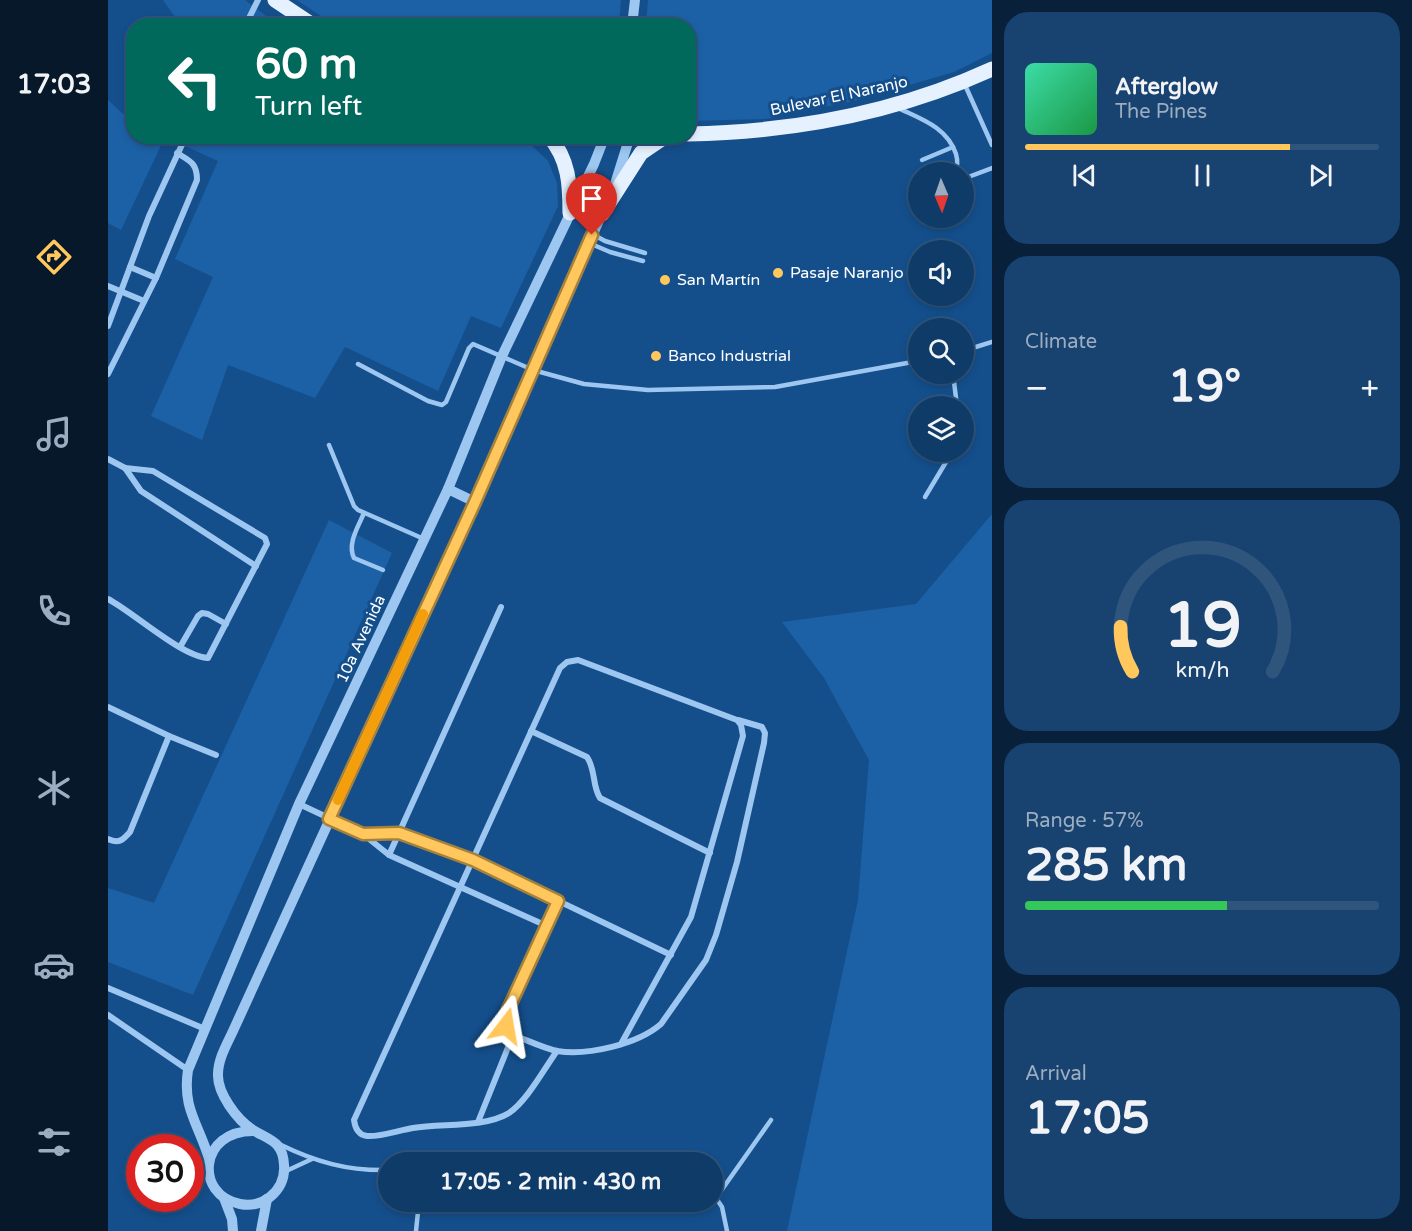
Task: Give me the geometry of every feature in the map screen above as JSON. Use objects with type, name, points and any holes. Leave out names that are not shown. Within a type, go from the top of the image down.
[{"type":"main road","points":[[275,0],[302,18]]},
{"type":"main road","name":"Bulevar El Naranjo","points":[[696,134],[778,129],[824,122],[892,106],[964,82],[992,69]]},
{"type":"main road","points":[[555,144],[568,172],[570,213]]},
{"type":"main road","points":[[602,214],[641,153],[654,144]]},
{"type":"street","points":[[249,18],[258,0]]},
{"type":"street","points":[[633,18],[635,0]]},
{"type":"street","points":[[108,326],[149,216],[182,144]]},
{"type":"street","name":"10a Avenida","points":[[209,1160],[203,1138],[188,1107],[186,1089],[188,1070],[299,804],[448,489],[502,356],[601,144]]},
{"type":"street","points":[[254,1131],[238,1116],[223,1093],[218,1081],[219,1066],[329,819],[475,502],[602,214],[619,174],[628,144]]},
{"type":"street","points":[[108,374],[156,278],[176,225],[197,180],[197,170],[191,162],[177,153]]},
{"type":"street","points":[[130,267],[156,278]]},
{"type":"street","points":[[108,286],[144,301]]},
{"type":"street","points":[[108,459],[125,468],[153,471],[265,538],[267,544],[208,658],[200,658],[108,598]]},
{"type":"street","points":[[125,468],[141,491],[256,566]]},
{"type":"street","points":[[448,489],[475,502]]},
{"type":"street","points":[[389,855],[501,607]]},
{"type":"street","points":[[180,646],[202,613],[226,624]]},
{"type":"street","points":[[557,1051],[518,1106],[498,1118],[416,1127],[367,1136],[357,1131],[354,1124],[560,668],[572,660],[578,660],[737,720],[762,727],[765,733],[764,742],[737,862],[716,935],[706,960],[661,1024],[644,1036],[621,1044],[595,1049],[557,1051],[513,1035],[506,1026],[506,1014],[558,901]]},
{"type":"street","points":[[108,707],[216,755]]},
{"type":"street","points":[[621,1044],[691,917],[743,736],[741,725],[737,720]]},
{"type":"street","points":[[531,731],[587,757],[592,766],[596,790],[600,798],[710,853]]},
{"type":"street","points":[[108,839],[114,842],[123,840],[130,832],[169,736]]},
{"type":"street","points":[[299,804],[363,834],[389,855],[547,926]]},
{"type":"street","points":[[363,834],[399,833],[473,860],[671,955]]},
{"type":"street","points":[[108,988],[205,1029]]},
{"type":"street","points":[[108,1015],[188,1070]]},
{"type":"street","points":[[478,1122],[513,1035]]},
{"type":"street","points":[[224,1198],[245,1205],[257,1204],[276,1192],[282,1183],[284,1161],[280,1150],[265,1134],[239,1131],[226,1136],[215,1146],[209,1160],[208,1170],[211,1181],[224,1198],[232,1219],[233,1231]]},
{"type":"street","points":[[261,1231],[267,1199]]},
{"type":"lane","points":[[964,82],[992,145]]},
{"type":"lane","points":[[892,106],[934,126],[949,138],[958,162]]},
{"type":"lane","points":[[922,160],[953,147]]},
{"type":"lane","points":[[974,175],[992,168]]},
{"type":"lane","points":[[591,239],[645,253]]},
{"type":"lane","points":[[591,239],[610,252],[643,261]]},
{"type":"lane","points":[[974,348],[992,342]]},
{"type":"lane","points":[[358,364],[428,401],[442,405],[446,402],[470,346],[478,345],[533,370],[594,385],[648,390],[775,387],[908,363]]},
{"type":"lane","points":[[329,445],[354,506],[364,513],[424,539]]},
{"type":"lane","points":[[925,497],[946,462]]},
{"type":"lane","points":[[364,513],[352,543],[352,555],[382,570]]},
{"type":"lane","points":[[723,1185],[771,1120]]},
{"type":"lane","points":[[273,1141],[305,1156],[358,1170],[378,1170]]},
{"type":"lane","points":[[284,1172],[313,1158]]},
{"type":"lane","points":[[416,1231],[417,1212]]},
{"type":"lane","points":[[723,1212],[727,1231]]},
{"type":"shaded area","points":[[163,0],[245,0],[269,18],[174,18]]},
{"type":"shaded area","points":[[297,0],[621,0],[620,18],[324,18]]},
{"type":"shaded area","points":[[648,0],[992,0],[992,53],[954,72],[854,101],[765,119],[696,121],[696,18],[647,18]]},
{"type":"shaded area","points":[[108,100],[123,114],[126,108],[126,144],[162,144],[121,230],[108,223]]},
{"type":"shaded area","points":[[180,144],[530,144],[548,161],[557,183],[558,206],[501,328],[471,316],[438,391],[345,347],[315,398],[228,365],[202,440],[151,416],[213,277],[175,259],[218,161]]},
{"type":"shaded area","points":[[992,514],[992,1231],[787,1231],[858,900],[869,760],[824,678],[782,622],[916,604]]},
{"type":"shaded area","points":[[329,520],[392,553],[193,995],[108,962],[108,888],[154,903]]},
{"type":"slow traffic","points":[[338,800],[423,614]]},
{"type":"place","name":"Pasaje Naranjo","points":[[778,273]]},
{"type":"place","name":"San Martín","points":[[665,280]]},
{"type":"place","name":"Banco Industrial","points":[[656,356]]},
{"type":"route","points":[[506,1026],[506,1014],[558,901],[473,860],[399,833],[363,834],[329,819],[475,502],[592,235]]}]
